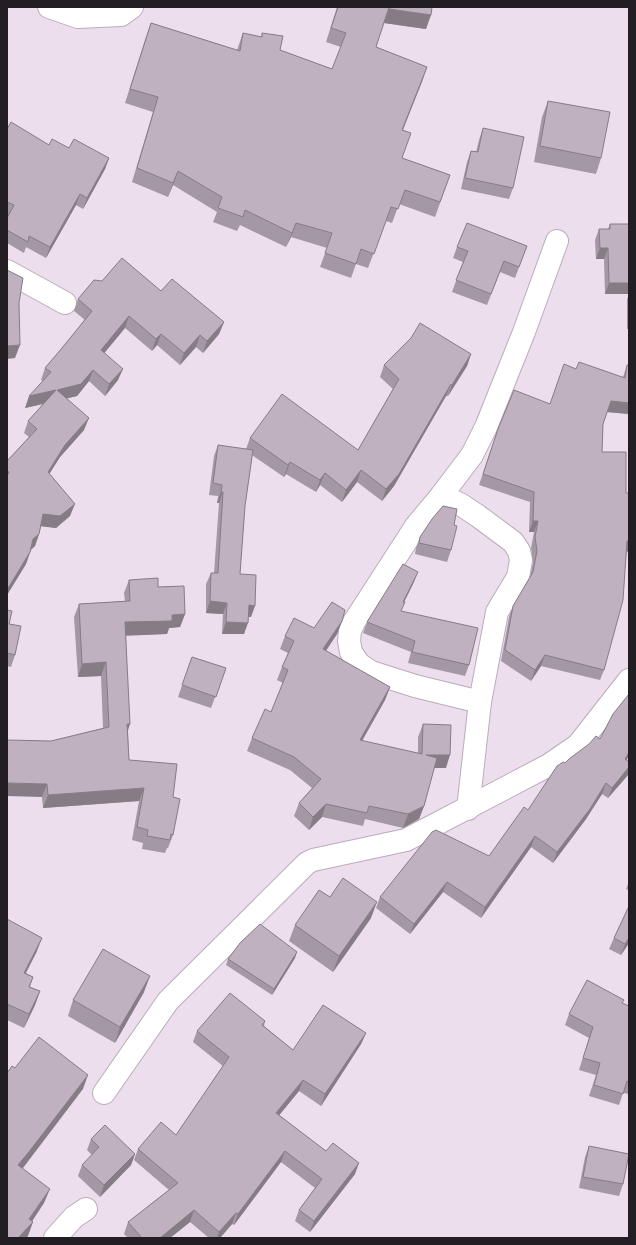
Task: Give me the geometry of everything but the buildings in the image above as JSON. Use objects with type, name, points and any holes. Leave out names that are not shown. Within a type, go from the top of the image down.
[{"type":"street","points":[[49,7],[78,17],[121,15],[132,7]]},
{"type":"street","points":[[480,702],[415,686],[371,672],[359,664],[351,652],[349,641],[350,631],[354,622],[416,526],[472,455],[486,427],[524,332],[557,242]]},
{"type":"street","points":[[7,271],[65,303]]},
{"type":"street","points":[[441,496],[460,504],[513,542],[521,560],[518,577],[497,612],[480,702],[468,809]]},
{"type":"street","points":[[104,1093],[168,1001],[307,863],[313,860],[406,840],[468,809],[549,765],[578,745],[629,680]]},
{"type":"street","points":[[56,1238],[74,1217],[86,1209]]}]
